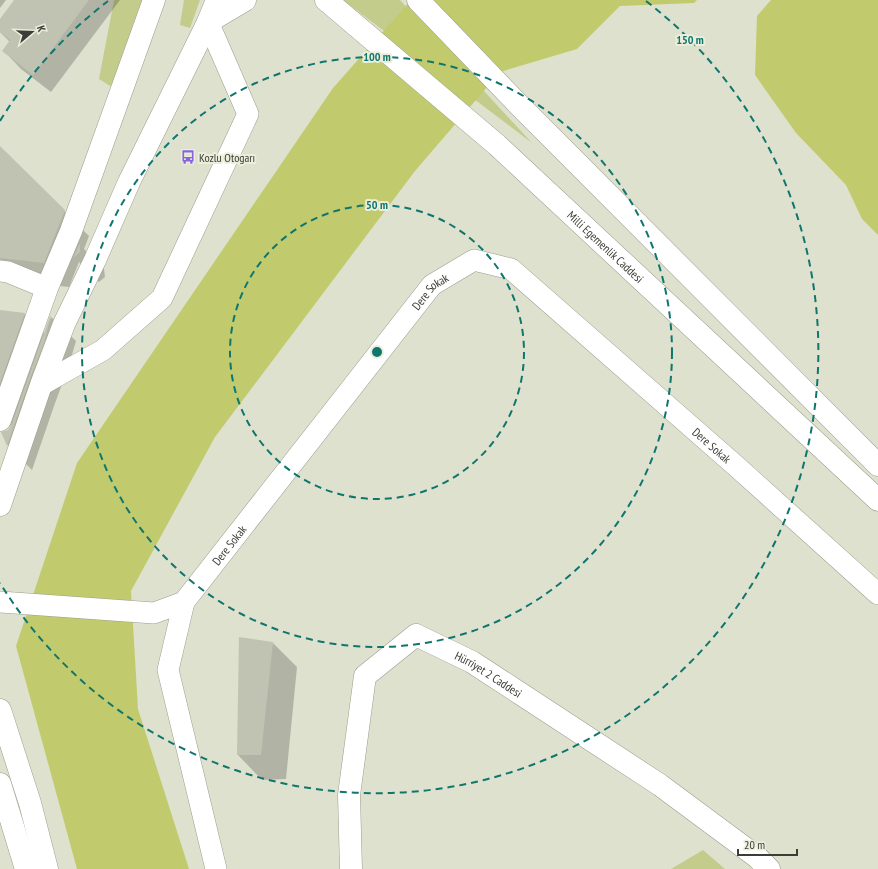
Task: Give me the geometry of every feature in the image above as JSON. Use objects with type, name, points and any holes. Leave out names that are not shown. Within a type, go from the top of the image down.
[{"type":"main road","points":[[0,420],[47,288],[71,231],[154,0]]},
{"type":"main road","points":[[0,505],[41,385],[64,324],[95,260],[129,182],[208,22],[216,0]]},
{"type":"main road","points":[[208,22],[245,0]]},
{"type":"main road","points":[[418,0],[519,105],[878,465]]},
{"type":"main road","name":"Milli Egemenlik Caddesi","points":[[330,4],[497,145],[878,500]]},
{"type":"main road","name":"Hürriyet 2 Caddesi","points":[[351,869],[349,796],[365,676],[416,634],[472,662],[660,785],[757,857],[769,869]]},
{"type":"main road","points":[[0,710],[30,803],[47,869]]},
{"type":"main road","points":[[0,784],[26,869]]},
{"type":"street","points":[[41,385],[103,350],[162,298],[248,114],[208,22]]},
{"type":"street","name":"Dere Sokak","points":[[184,602],[432,285],[474,260],[511,269],[736,466],[878,594]]},
{"type":"street","points":[[0,271],[8,272],[47,288]]},
{"type":"street","points":[[0,602],[154,613],[184,602]]},
{"type":"street","points":[[184,602],[168,670],[216,869]]},
{"type":"shaded area","points":[[114,0],[148,0],[120,74],[110,86],[99,79]]},
{"type":"shaded area","points":[[184,0],[200,0],[190,28],[180,25]]},
{"type":"shaded area","points":[[343,0],[400,0],[532,143]]},
{"type":"shaded area","points":[[411,0],[697,0],[694,3],[620,6],[577,49],[500,72],[415,171],[215,437],[131,591],[138,709],[189,869],[77,869],[16,646],[77,463],[333,88]]},
{"type":"shaded area","points":[[771,0],[878,0],[878,235],[862,219],[846,185],[796,133],[755,75],[757,16]]},
{"type":"shaded area","points":[[703,850],[725,869],[671,869]]},
{"type":"building","points":[[14,0],[89,0],[33,75],[2,51],[10,40],[0,32],[0,19]]},
{"type":"building","points":[[0,146],[65,210],[44,263],[0,258]]},
{"type":"building","points":[[80,243],[80,252],[73,258]]},
{"type":"building","points":[[0,310],[25,313],[0,383]]},
{"type":"building","points":[[50,316],[44,343],[29,381],[7,446],[1,432],[8,430],[12,424]]},
{"type":"building","points":[[239,637],[273,642],[261,755],[237,755]]},
{"type":"place","name":"Kozlu Otogarı","points":[[188,157]]}]
